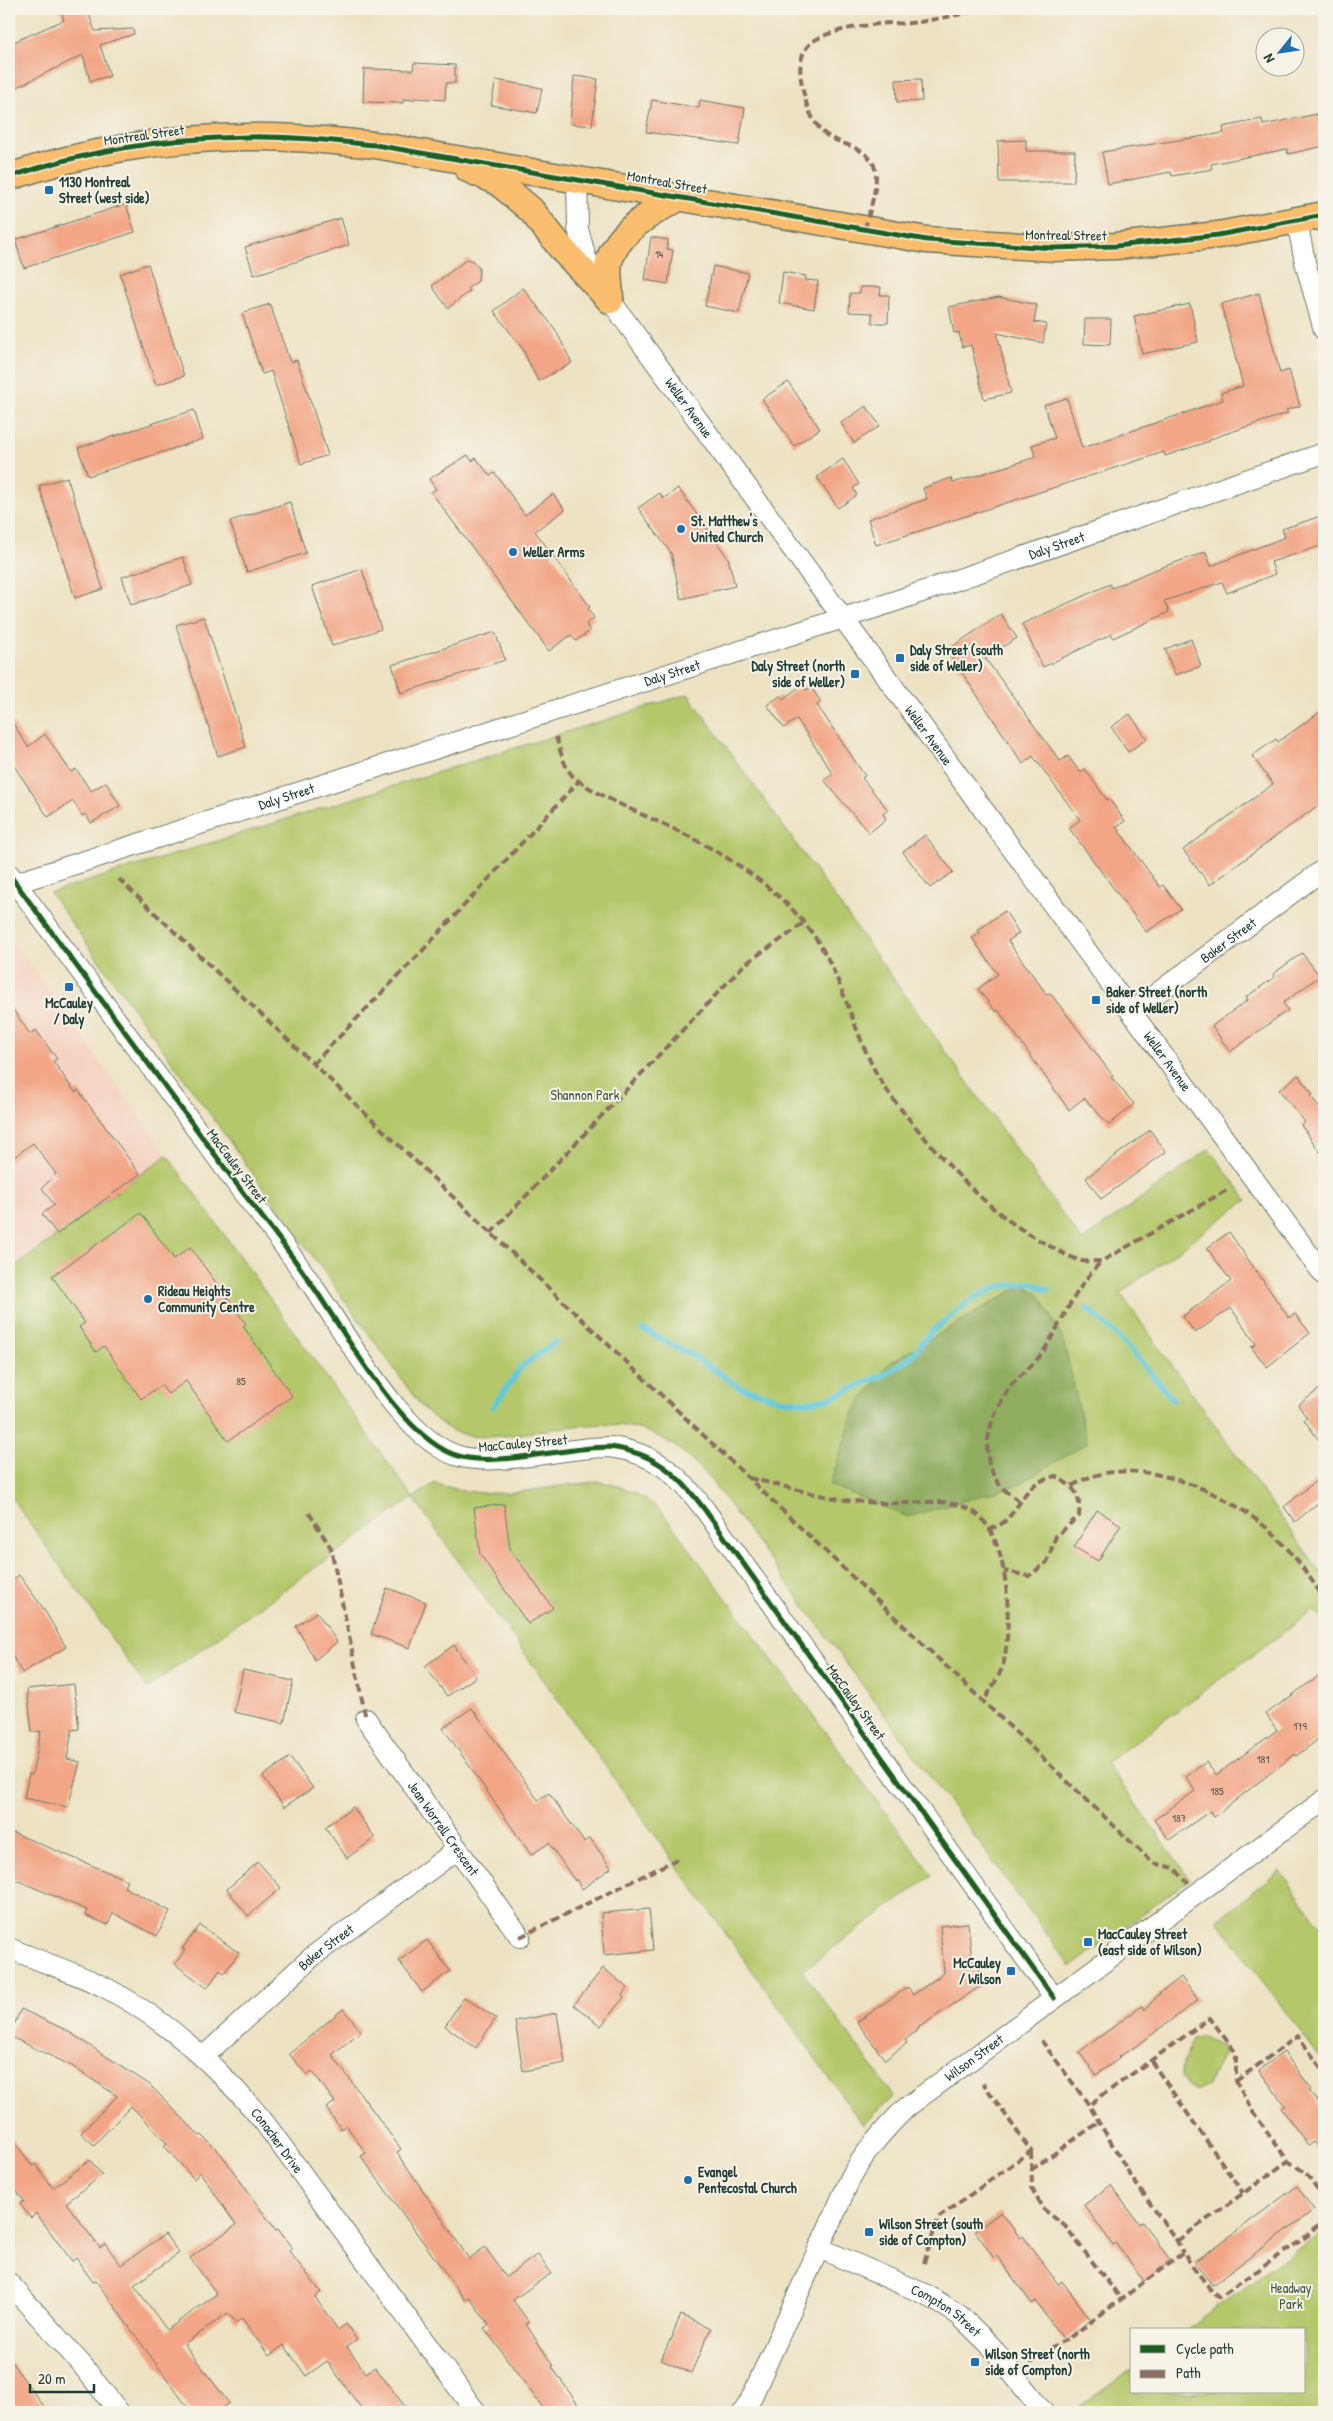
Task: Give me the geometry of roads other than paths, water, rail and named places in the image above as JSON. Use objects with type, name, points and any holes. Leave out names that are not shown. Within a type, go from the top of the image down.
[{"type":"main road","name":"Montreal Street","points":[[9,177],[86,154],[194,139],[248,136],[312,139],[375,145],[682,196],[927,240],[1054,248],[1126,245],[1218,235],[1324,215]]},
{"type":"main road","points":[[433,154],[498,182],[531,210],[562,249],[610,300]]},
{"type":"main road","points":[[610,300],[610,259],[625,234],[652,212],[682,196]]},
{"type":"street","name":"Weller Avenue","points":[[577,178],[578,229],[586,258],[610,300],[1324,1274]]},
{"type":"street","points":[[1297,221],[1305,262],[1324,330]]},
{"type":"street","name":"Daly Street","points":[[12,879],[896,601],[1324,453]]},
{"type":"street","name":"Baker Street","points":[[1132,1012],[1324,869]]},
{"type":"street","name":"MacCauley Street","points":[[12,879],[244,1194],[268,1223],[380,1385],[415,1429],[432,1443],[462,1457],[497,1459],[610,1447],[628,1449],[646,1455],[676,1476],[711,1518],[1054,1998]]},
{"type":"street","name":"Jean Worrell Crescent","points":[[366,1719],[520,1936]]},
{"type":"street","name":"Wilson Street","points":[[742,2412],[749,2403],[851,2177],[865,2152],[884,2128],[907,2107],[1324,1800]]},
{"type":"street","name":"Baker Street","points":[[204,2057],[313,1956],[458,1848]]},
{"type":"street","name":"Conacher Drive","points":[[9,1948],[108,1989],[152,2017],[204,2057],[264,2122],[476,2412]]},
{"type":"street","name":"Compton Street","points":[[818,2248],[927,2295],[959,2315],[991,2346],[1043,2412]]},
{"type":"street","points":[[9,2283],[84,2366],[119,2412]]},
{"type":"waterway","points":[[644,1330],[695,1357],[739,1387],[783,1400],[807,1402],[831,1398],[890,1372],[911,1357],[931,1332],[967,1303],[988,1291],[1001,1286],[1032,1283],[1048,1290]]},
{"type":"waterway","points":[[1087,1309],[1122,1341],[1173,1400]]},
{"type":"waterway","points":[[493,1407],[521,1367],[556,1342]]},
{"type":"place","name":"1130 Montreal Street (west side)","points":[[49,190]]},
{"type":"place","name":"St. Matthew's United Church","points":[[681,529]]},
{"type":"place","name":"Weller Arms","points":[[513,552]]},
{"type":"place","name":"Daly Street (south side of Weller)","points":[[900,658]]},
{"type":"place","name":"Daly Street (north side of Weller)","points":[[855,674]]},
{"type":"place","name":"McCauley / Daly","points":[[69,987]]},
{"type":"place","name":"Baker Street (north side of Weller)","points":[[1096,1000]]},
{"type":"place","name":"Rideau Heights Community Centre","points":[[148,1299]]},
{"type":"place","name":"MacCauley Street (east side of Wilson)","points":[[1088,1942]]},
{"type":"place","name":"McCauley / Wilson","points":[[1011,1971]]},
{"type":"place","name":"Evangel Pentecostal Church","points":[[688,2180]]},
{"type":"place","name":"Wilson Street (south side of Compton)","points":[[869,2232]]},
{"type":"place","name":"Wilson Street (north side of Compton)","points":[[975,2362]]},
{"type":"park label","name":"Shannon Park","points":[[585,1095]]},
{"type":"park label","name":"Headway Park","points":[[1291,2296]]}]
